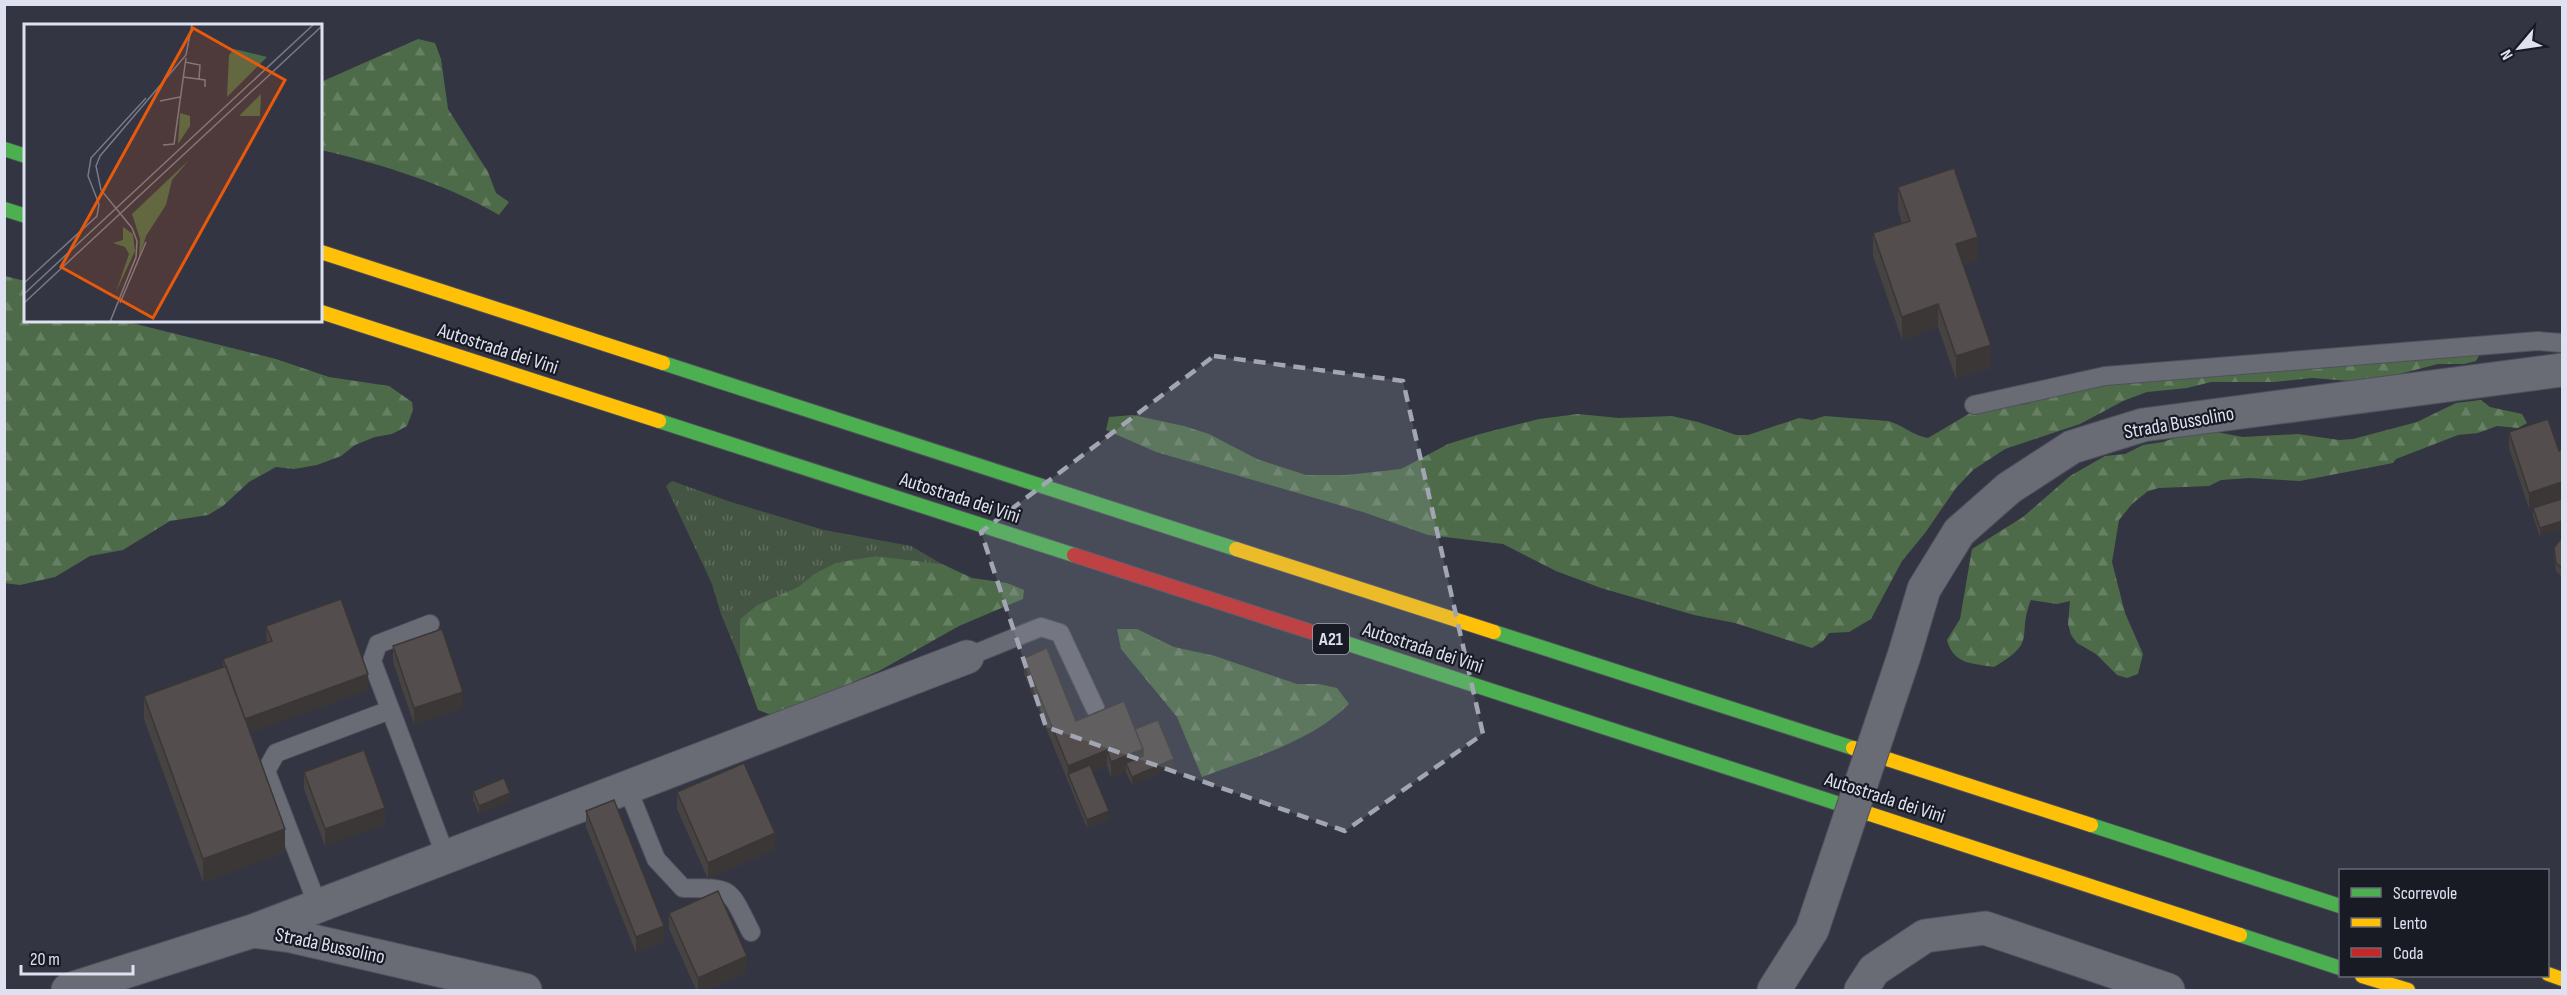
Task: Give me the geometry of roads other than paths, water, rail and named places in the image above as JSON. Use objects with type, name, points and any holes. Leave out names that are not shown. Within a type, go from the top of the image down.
[{"type":"highway","points":[[4,149],[24,155]]},
{"type":"highway","points":[[4,209],[24,215]]},
{"type":"highway","name":"Autostrada dei Vini","points":[[322,252],[2339,906]]},
{"type":"highway","name":"Autostrada dei Vini","points":[[322,312],[1660,745],[2339,968]]},
{"type":"highway","points":[[2368,977],[2408,990]]},
{"type":"street","name":"Strada Bussolino","points":[[1774,990],[1812,930],[1904,656],[1924,589],[1959,532],[2009,489],[2072,447],[2143,426],[2562,370]]},
{"type":"street","points":[[253,931],[967,657]]},
{"type":"street","points":[[1861,990],[1874,970],[1925,936],[1985,928],[2168,990]]},
{"type":"street","name":"Strada Bussolino","points":[[68,990],[253,931],[291,936],[525,990]]},
{"type":"lane","points":[[1974,405],[2105,376],[2538,341],[2562,343]]},
{"type":"lane","points":[[430,624],[378,644],[372,661],[446,857]]},
{"type":"lane","points":[[967,657],[1041,627],[1060,633],[1095,708]]},
{"type":"lane","points":[[318,906],[266,771],[276,753],[390,710]]},
{"type":"lane","points":[[627,787],[656,859],[682,888],[720,888],[733,897],[750,932]]}]
